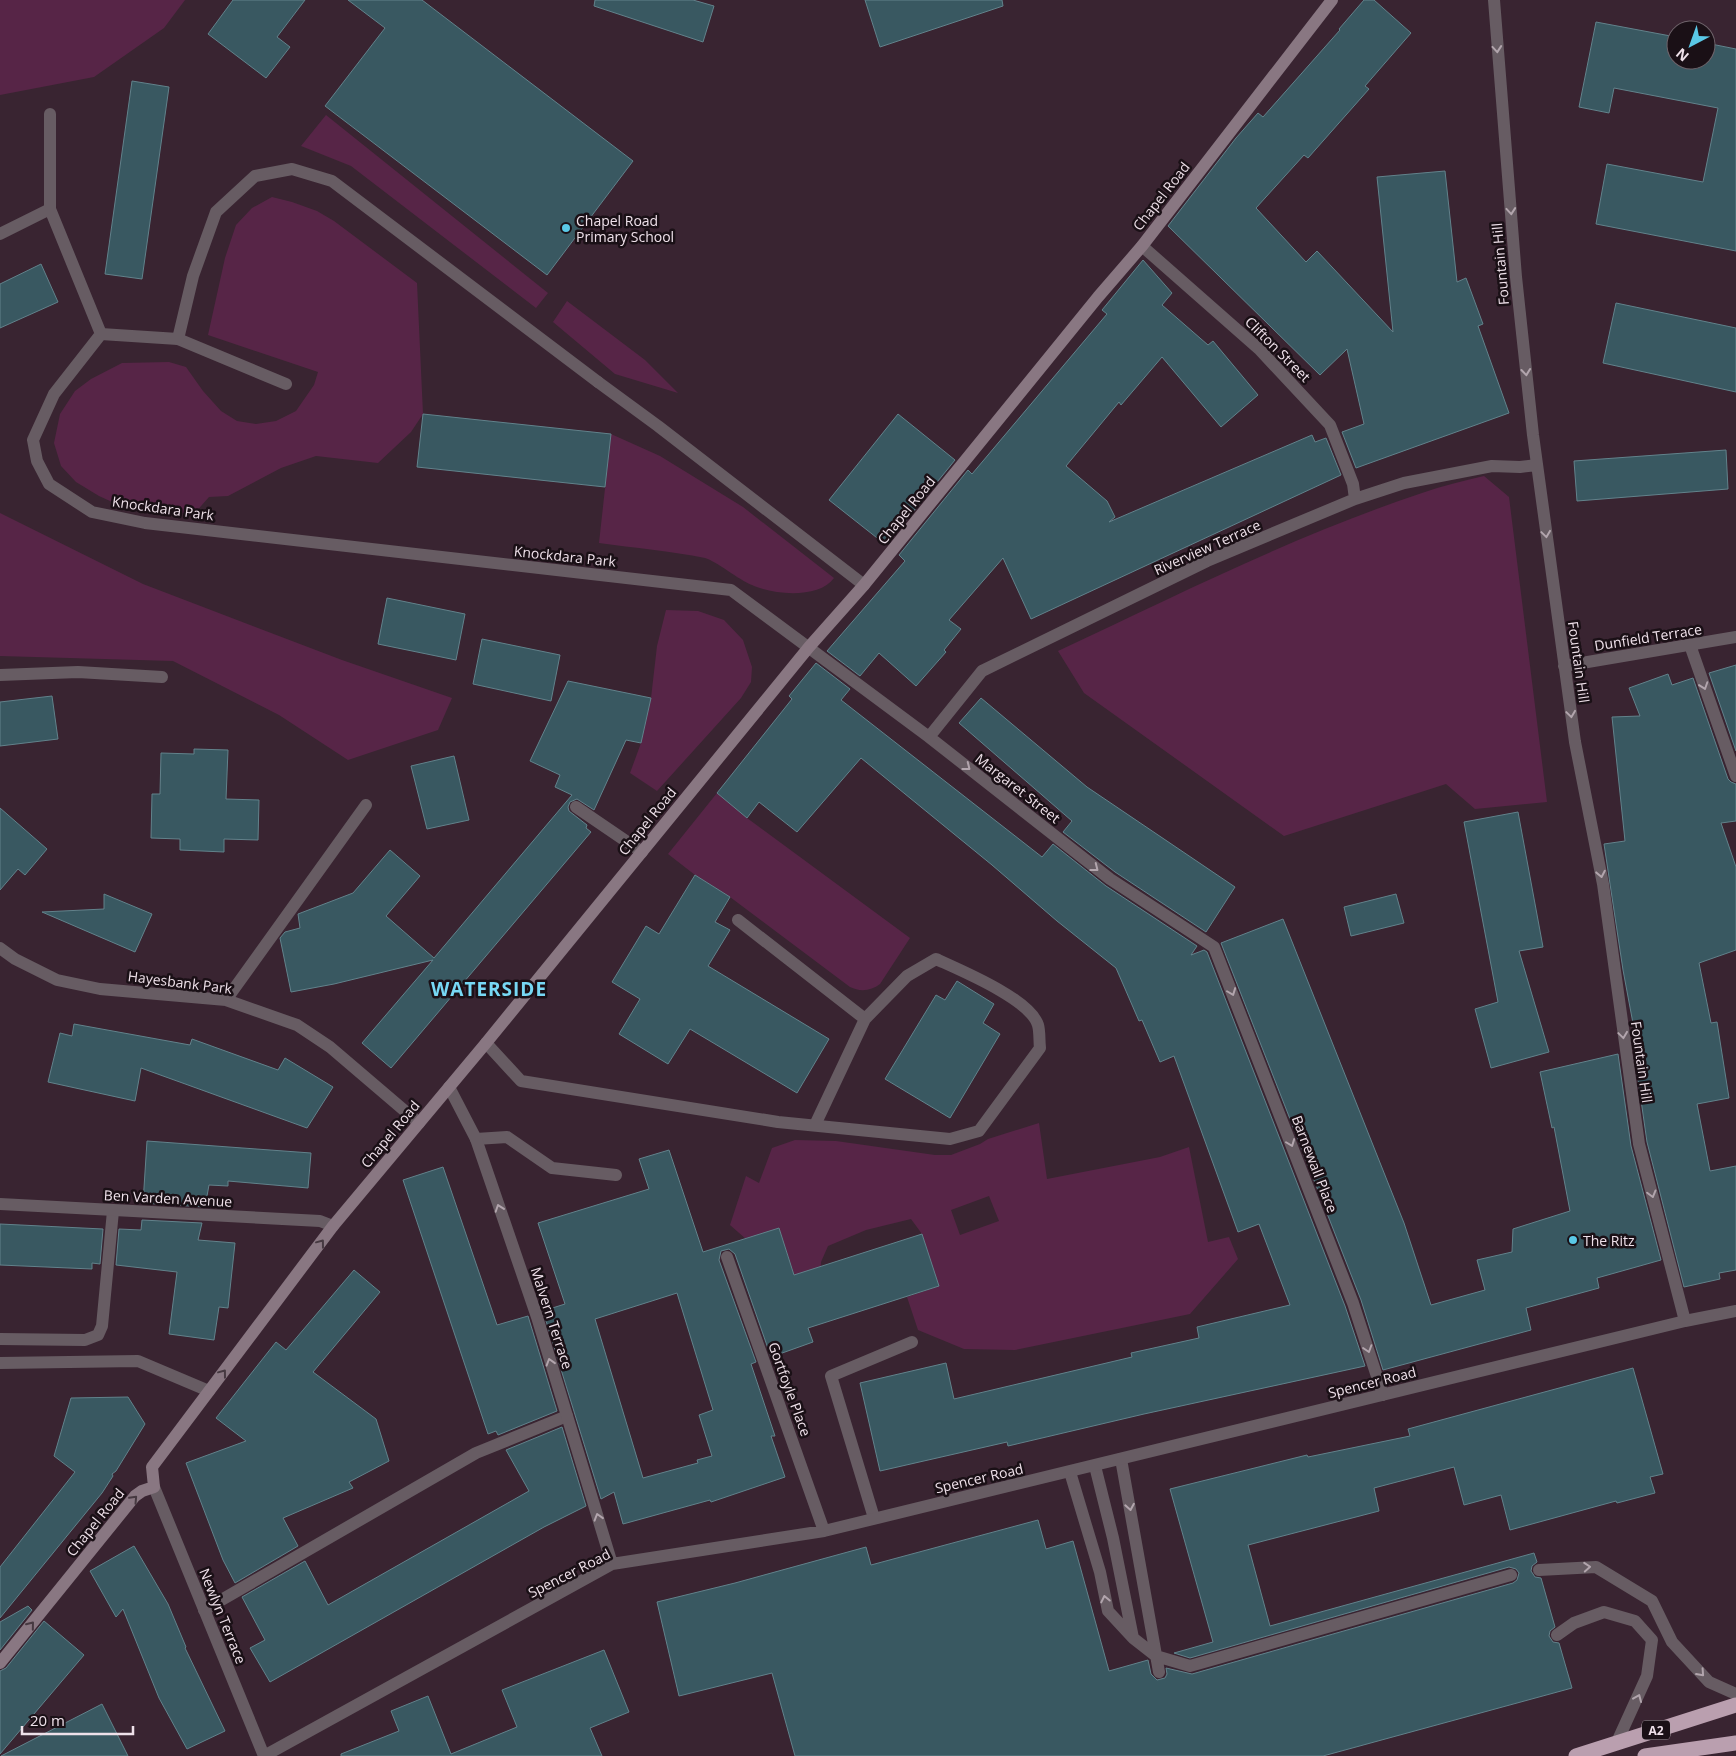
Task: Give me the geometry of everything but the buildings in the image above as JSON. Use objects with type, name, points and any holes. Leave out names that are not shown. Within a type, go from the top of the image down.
[{"type":"highway","name":"A2","points":[[1576,1756],[1736,1705]]},
{"type":"highway","name":"A2","points":[[1645,1756],[1736,1743]]},
{"type":"main road","name":"Chapel Road","points":[[0,1663],[135,1496],[142,1491],[154,1488],[152,1467],[334,1226],[808,647],[864,585],[1098,297],[1142,246],[1332,0]]},
{"type":"street","name":"Fountain Hill","points":[[1494,0],[1516,277],[1537,465],[1574,742],[1603,884],[1638,1144],[1685,1321]]},
{"type":"street","points":[[50,114],[50,209],[101,334],[178,339],[286,384]]},
{"type":"street","points":[[178,339],[193,276],[216,212],[255,176],[292,169],[332,181],[658,426],[864,585]]},
{"type":"street","points":[[0,234],[50,209]]},
{"type":"street","name":"Clifton Street","points":[[1142,246],[1259,349],[1330,425],[1352,484],[1355,499]]},
{"type":"street","name":"Knockdara Park","points":[[101,334],[54,394],[33,440],[38,461],[49,484],[92,512],[145,523],[731,590],[808,647]]},
{"type":"street","name":"Riverview Terrace","points":[[929,737],[982,671],[1207,561],[1355,499],[1404,483],[1492,466],[1520,467],[1537,465]]},
{"type":"street","name":"Dunfield Terrace","points":[[1564,666],[1736,637]]},
{"type":"street","points":[[1690,645],[1736,776]]},
{"type":"street","name":"Margaret Street","points":[[808,647],[929,737],[1110,879],[1214,947]]},
{"type":"street","points":[[0,675],[78,672],[162,677]]},
{"type":"street","points":[[226,1000],[366,805]]},
{"type":"street","points":[[576,807],[642,852]]},
{"type":"street","points":[[738,920],[865,1019]]},
{"type":"street","name":"Barnewall Place","points":[[1214,947],[1353,1303],[1383,1395]]},
{"type":"street","name":"Hayesbank Park","points":[[0,948],[15,959],[56,980],[100,989],[226,1000],[297,1025],[330,1047],[419,1122]]},
{"type":"street","points":[[486,1042],[521,1082],[778,1122],[950,1139],[979,1131],[1040,1048],[1038,1023],[1020,1002],[936,959],[907,976],[865,1019],[815,1125]]},
{"type":"street","name":"Malvern Terrace","points":[[449,1087],[476,1139],[537,1317],[612,1564]]},
{"type":"street","points":[[476,1139],[507,1137],[552,1168],[616,1175]]},
{"type":"street","name":"Ben Varden Avenue","points":[[0,1204],[320,1221],[334,1226]]},
{"type":"street","points":[[0,1339],[85,1340],[98,1335],[102,1326],[113,1211]]},
{"type":"street","name":"Gortfoyle Place","points":[[727,1257],[824,1531]]},
{"type":"street","name":"Spencer Road","points":[[264,1756],[612,1564],[824,1531],[1685,1321],[1736,1311]]},
{"type":"street","points":[[874,1518],[831,1376],[912,1342]]},
{"type":"street","points":[[0,1363],[138,1362],[209,1391]]},
{"type":"street","points":[[204,1610],[476,1453],[567,1416]]},
{"type":"street","points":[[1121,1459],[1159,1672]]},
{"type":"street","points":[[1095,1466],[1133,1638]]},
{"type":"street","points":[[1070,1472],[1100,1572],[1108,1611],[1133,1638],[1156,1656],[1190,1666],[1511,1576]]},
{"type":"street","name":"Newlyn Terrace","points":[[154,1488],[264,1756]]},
{"type":"street","points":[[1539,1570],[1596,1566],[1652,1601],[1672,1642],[1709,1682],[1736,1694]]},
{"type":"street","points":[[1557,1635],[1574,1623],[1604,1612],[1635,1620],[1652,1640],[1647,1676],[1617,1742]]},
{"type":"shaded area","points":[[0,0],[185,0],[164,28],[94,77],[0,95]]},
{"type":"shaded area","points":[[326,115],[548,293],[536,308],[351,166],[301,146]]},
{"type":"shaded area","points":[[272,197],[317,211],[334,221],[417,283],[423,414],[411,432],[378,463],[316,456],[281,468],[228,496],[209,497],[194,514],[121,506],[99,496],[76,482],[61,466],[54,443],[60,414],[75,391],[91,379],[122,363],[169,362],[186,367],[203,391],[221,411],[237,421],[256,424],[276,421],[296,411],[314,385],[318,372],[208,335],[225,258],[236,225],[252,208]]},
{"type":"shaded area","points":[[567,301],[645,360],[678,393],[615,374],[553,322]]},
{"type":"shaded area","points":[[611,434],[660,456],[743,507],[834,578],[827,585],[818,589],[807,592],[783,593],[747,583],[705,558],[599,543]]},
{"type":"shaded area","points":[[1484,476],[1509,497],[1547,802],[1475,809],[1446,784],[1284,836],[1084,693],[1058,651],[1192,587],[1329,528],[1430,490]]},
{"type":"shaded area","points":[[0,513],[143,584],[342,660],[452,698],[438,730],[348,760],[279,715],[173,661],[0,656]]},
{"type":"shaded area","points":[[666,610],[698,611],[724,620],[743,640],[752,667],[751,682],[741,698],[657,791],[630,773],[641,743],[651,698],[657,646]]},
{"type":"shaded area","points":[[717,793],[747,818],[910,938],[880,984],[865,990],[850,987],[730,897],[695,875],[668,854]]},
{"type":"shaded area","points":[[1039,1123],[1047,1179],[1160,1157],[1189,1147],[1208,1242],[1229,1237],[1238,1259],[1190,1314],[1015,1350],[964,1349],[918,1330],[907,1297],[939,1286],[922,1234],[911,1219],[866,1230],[828,1246],[821,1262],[820,1285],[799,1289],[779,1228],[746,1239],[730,1225],[746,1176],[759,1183],[772,1148],[795,1140],[836,1141],[935,1155],[951,1155],[988,1139]],"holes":[[[989,1196],[999,1221],[960,1235],[951,1210]]]},
{"type":"place","name":"Chapel Road Primary School","points":[[566,228]]},
{"type":"place","name":"The Ritz","points":[[1573,1240]]},
{"type":"district","name":"WATERSIDE","points":[[489,989]]}]
